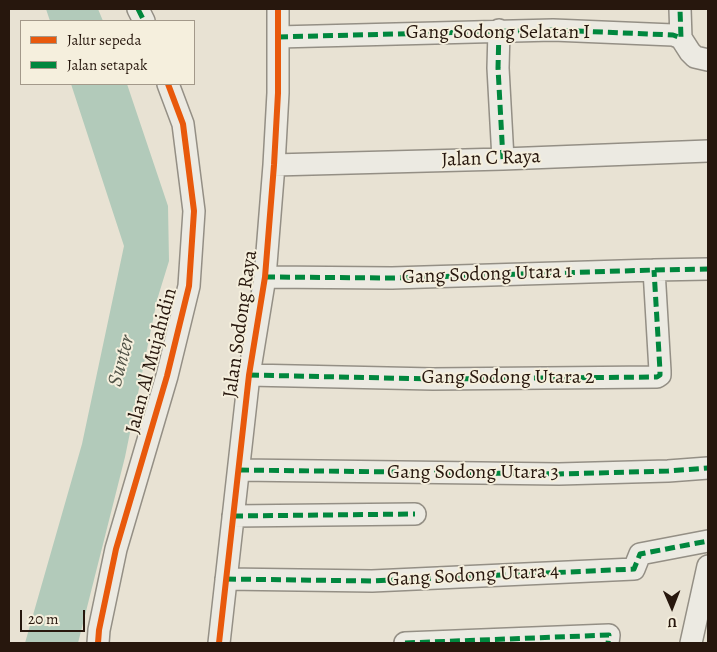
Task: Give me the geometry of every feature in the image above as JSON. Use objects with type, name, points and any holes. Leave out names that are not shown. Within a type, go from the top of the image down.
[{"type":"street","name":"Jalan Sodong Raya","points":[[219,643],[249,375],[265,277],[278,93],[278,9]]},
{"type":"street","points":[[680,9],[681,38],[695,57],[708,60]]},
{"type":"street","points":[[499,30],[498,68],[503,159]]},
{"type":"street","name":"Gang Sodong Selatan I","points":[[278,37],[553,30],[673,35],[681,38]]},
{"type":"street","name":"Jalan Al Mujahidin","points":[[98,643],[116,549],[167,376],[189,286],[194,211],[183,124],[168,85]]},
{"type":"street","name":"Jalan C Raya","points":[[274,165],[708,151]]},
{"type":"street","name":"Gang Sodong Utara 1","points":[[265,277],[392,278],[708,269]]},
{"type":"street","name":"Gang Sodong Utara 2","points":[[249,375],[432,379],[657,377],[660,375],[660,371],[654,270]]},
{"type":"street","name":"Gang Sodong Utara 3","points":[[238,470],[559,474],[708,468]]},
{"type":"street","points":[[233,516],[415,514]]},
{"type":"street","name":"Gang Sodong Utara 4","points":[[226,579],[372,581],[634,569],[640,554],[708,541]]},
{"type":"street","points":[[692,643],[708,566]]},
{"type":"street","points":[[404,643],[609,635],[608,643]]},
{"type":"water","points":[[46,9],[98,9],[103,20],[50,20]]},
{"type":"water","name":"Sunter","points":[[71,85],[127,85],[168,206],[169,261],[157,300],[125,457],[78,643],[25,643],[82,444],[124,246]]},
{"type":"marked path","points":[[138,9],[144,20]]},
{"type":"marked path","points":[[278,37],[553,30],[673,35],[681,38],[680,9]]},
{"type":"marked path","points":[[499,30],[498,68],[503,159]]},
{"type":"marked path","points":[[265,277],[392,278],[708,269]]},
{"type":"marked path","points":[[249,375],[433,379],[657,377],[660,375],[660,371],[654,270]]},
{"type":"marked path","points":[[239,470],[559,474],[708,468]]},
{"type":"marked path","points":[[233,516],[415,514]]},
{"type":"marked path","points":[[226,579],[372,581],[634,569],[640,554],[708,541]]},
{"type":"marked path","points":[[405,643],[609,635],[608,643]]},
{"type":"cycle path","points":[[219,643],[249,375],[265,277],[278,93],[278,9]]},
{"type":"cycle path","points":[[98,643],[116,549],[167,376],[189,286],[194,211],[183,124],[168,85]]}]
